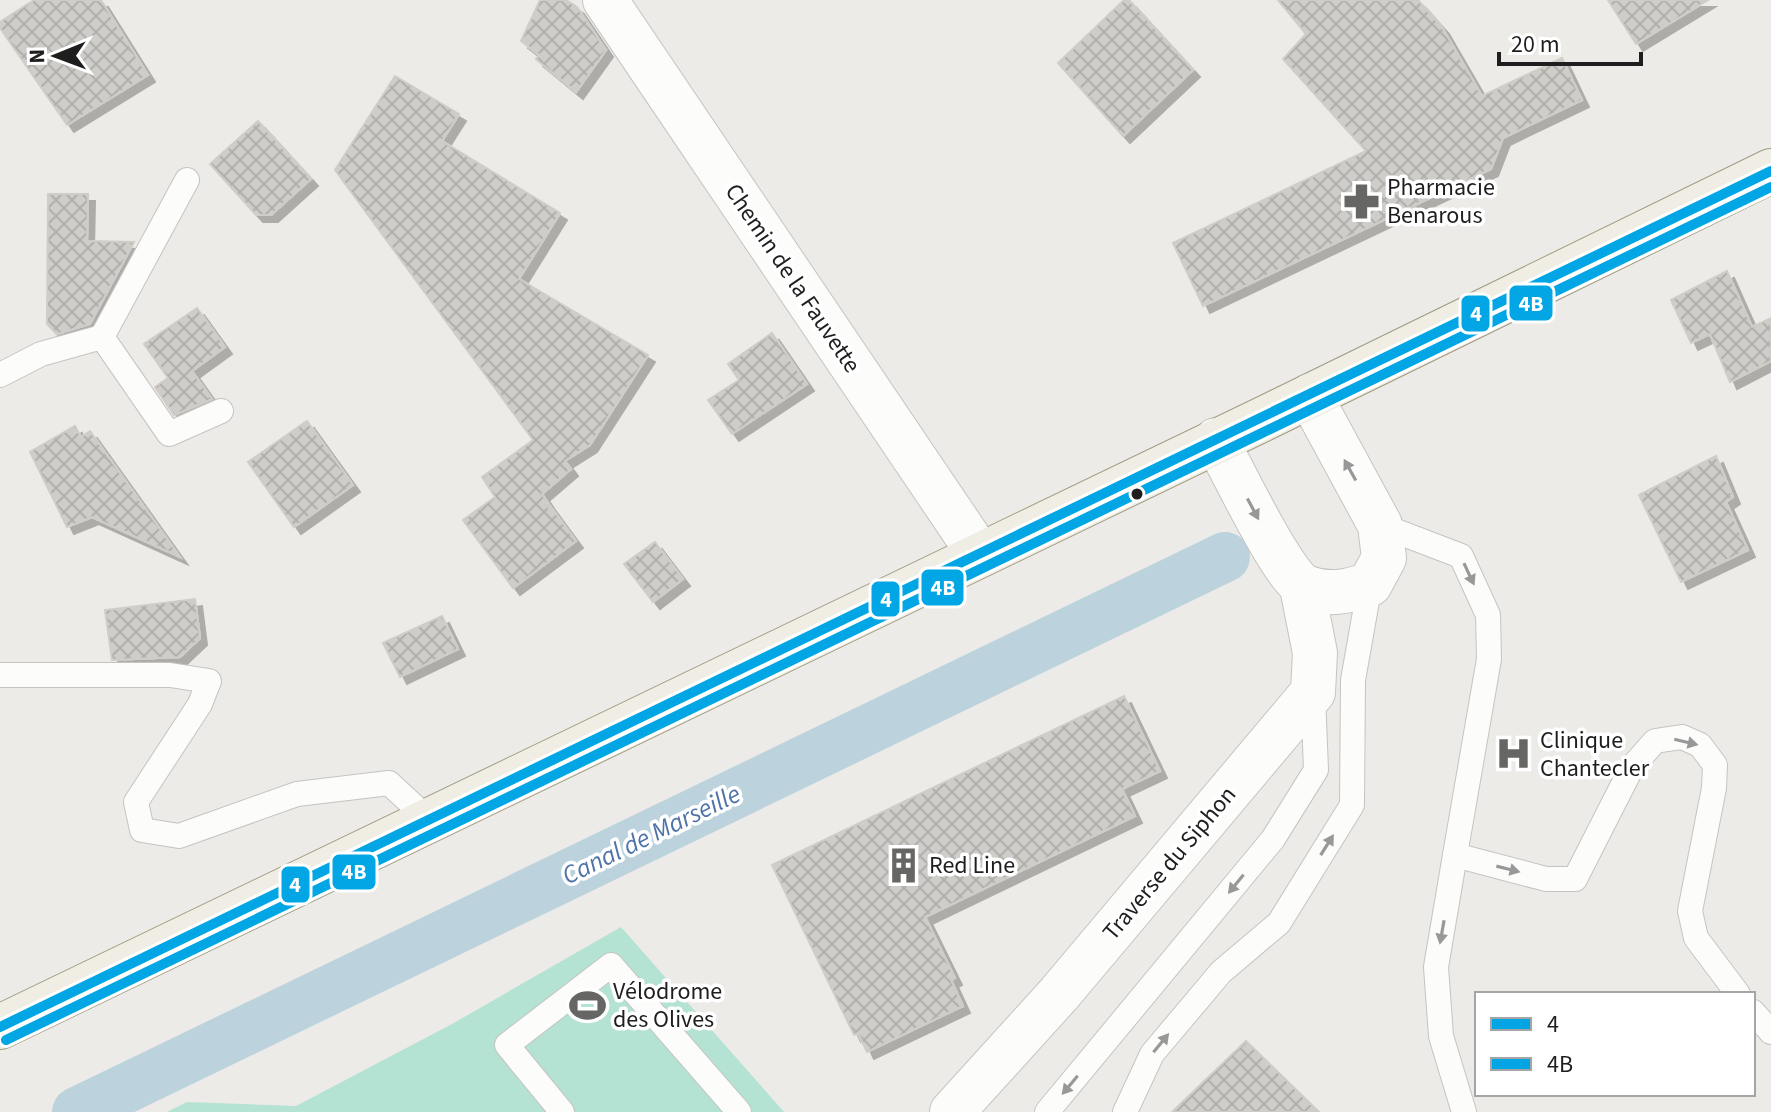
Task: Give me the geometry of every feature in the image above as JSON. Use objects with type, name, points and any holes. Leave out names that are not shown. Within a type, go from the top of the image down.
[{"type":"main road","points":[[0,1027],[1771,171]]},
{"type":"street","name":"Chemin de la Fauvette","points":[[605,0],[980,555]]},
{"type":"street","points":[[1302,587],[1342,594],[1370,584],[1384,558],[1380,525],[1310,396]]},
{"type":"street","points":[[1216,440],[1286,568],[1302,587],[1315,653],[1313,692]]},
{"type":"street","name":"Traverse du Siphon","points":[[952,1112],[1059,994],[1313,692]]},
{"type":"lane","points":[[0,375],[41,354],[102,337],[187,180]]},
{"type":"lane","points":[[102,337],[169,434],[221,411]]},
{"type":"lane","points":[[1380,525],[1461,556],[1488,615],[1489,659],[1436,967],[1441,1036],[1464,1112]]},
{"type":"lane","points":[[1125,1112],[1152,1054],[1221,972],[1279,923],[1352,805],[1353,680],[1370,584]]},
{"type":"lane","points":[[0,675],[170,675],[209,681],[200,704],[136,802],[142,830],[179,836],[297,794],[389,783],[430,821]]},
{"type":"lane","points":[[1047,1112],[1273,839],[1316,770],[1313,692]]},
{"type":"lane","points":[[1455,855],[1546,879],[1575,879],[1632,767],[1655,741],[1682,737],[1700,745],[1715,765],[1714,788],[1690,911],[1696,938],[1736,992]]},
{"type":"lane","points":[[562,1112],[507,1045],[611,965],[739,1112]]},
{"type":"lane","points":[[1755,1014],[1771,1032]]},
{"type":"green space","name":"Vélodrome des Olives","points":[[621,927],[784,1112],[167,1112],[187,1102],[296,1106],[452,1024]]},
{"type":"building","points":[[34,0],[101,0],[148,75],[67,125],[0,28],[0,22]]},
{"type":"building","points":[[540,0],[566,0],[577,7],[606,50],[576,92],[536,59],[539,55],[521,41]]},
{"type":"building","points":[[1124,0],[1129,0],[1193,70],[1123,136],[1058,63]]},
{"type":"building","points":[[1278,0],[1418,0],[1442,27],[1482,96],[1562,58],[1582,100],[1503,138],[1491,169],[1203,306],[1173,243],[1366,151],[1283,59],[1306,34]]},
{"type":"building","points":[[1608,0],[1708,0],[1636,44]]},
{"type":"building","points":[[395,76],[459,114],[442,141],[560,213],[519,279],[648,355],[590,445],[565,461],[571,469],[542,494],[550,506],[548,509],[551,507],[576,541],[513,588],[463,520],[495,497],[482,477],[533,440],[335,170]]},
{"type":"building","points":[[258,121],[311,179],[271,215],[256,215],[210,164]]},
{"type":"building","points":[[48,194],[88,194],[87,241],[134,242],[90,324],[57,334],[47,324]]},
{"type":"building","points":[[1727,271],[1752,327],[1771,318],[1771,361],[1730,382],[1710,334],[1691,343],[1671,300]]},
{"type":"building","points":[[197,308],[225,347],[192,371],[212,399],[174,415],[155,387],[168,378],[144,344]]},
{"type":"building","points":[[772,333],[807,384],[732,434],[708,400],[739,380],[728,364]]},
{"type":"building","points":[[307,421],[353,485],[294,527],[248,462]]},
{"type":"building","points":[[75,426],[81,437],[90,431],[180,557],[92,517],[67,527],[30,452]]},
{"type":"building","points":[[1716,456],[1733,497],[1726,502],[1748,550],[1681,582],[1639,495]]},
{"type":"building","points":[[655,542],[683,579],[653,602],[624,564]]},
{"type":"building","points":[[195,599],[200,638],[180,657],[112,660],[105,610]]},
{"type":"building","points":[[442,616],[458,649],[400,677],[383,643]]},
{"type":"building","name":"Red Line","points":[[1124,696],[1160,771],[1122,789],[1135,816],[925,917],[955,978],[951,980],[963,1006],[867,1052],[858,1033],[854,1035],[772,865]]},
{"type":"building","points":[[1246,1041],[1319,1112],[1172,1112]]},
{"type":"waterway","name":"Canal de Marseille","points":[[77,1112],[1225,557]]},
{"type":"transit line","name":"4","points":[[0,1027],[1771,171]]},
{"type":"transit line","name":"4B","points":[[6,1040],[1771,187]]},
{"type":"place","name":"Pharmacie Benarous","points":[[1361,201]]},
{"type":"place","name":"Clinique Chantecler","points":[[1514,754]]},
{"type":"place","name":"Red Line","points":[[903,865]]},
{"type":"place","name":"Vélodrome des Olives","points":[[587,1005]]}]
